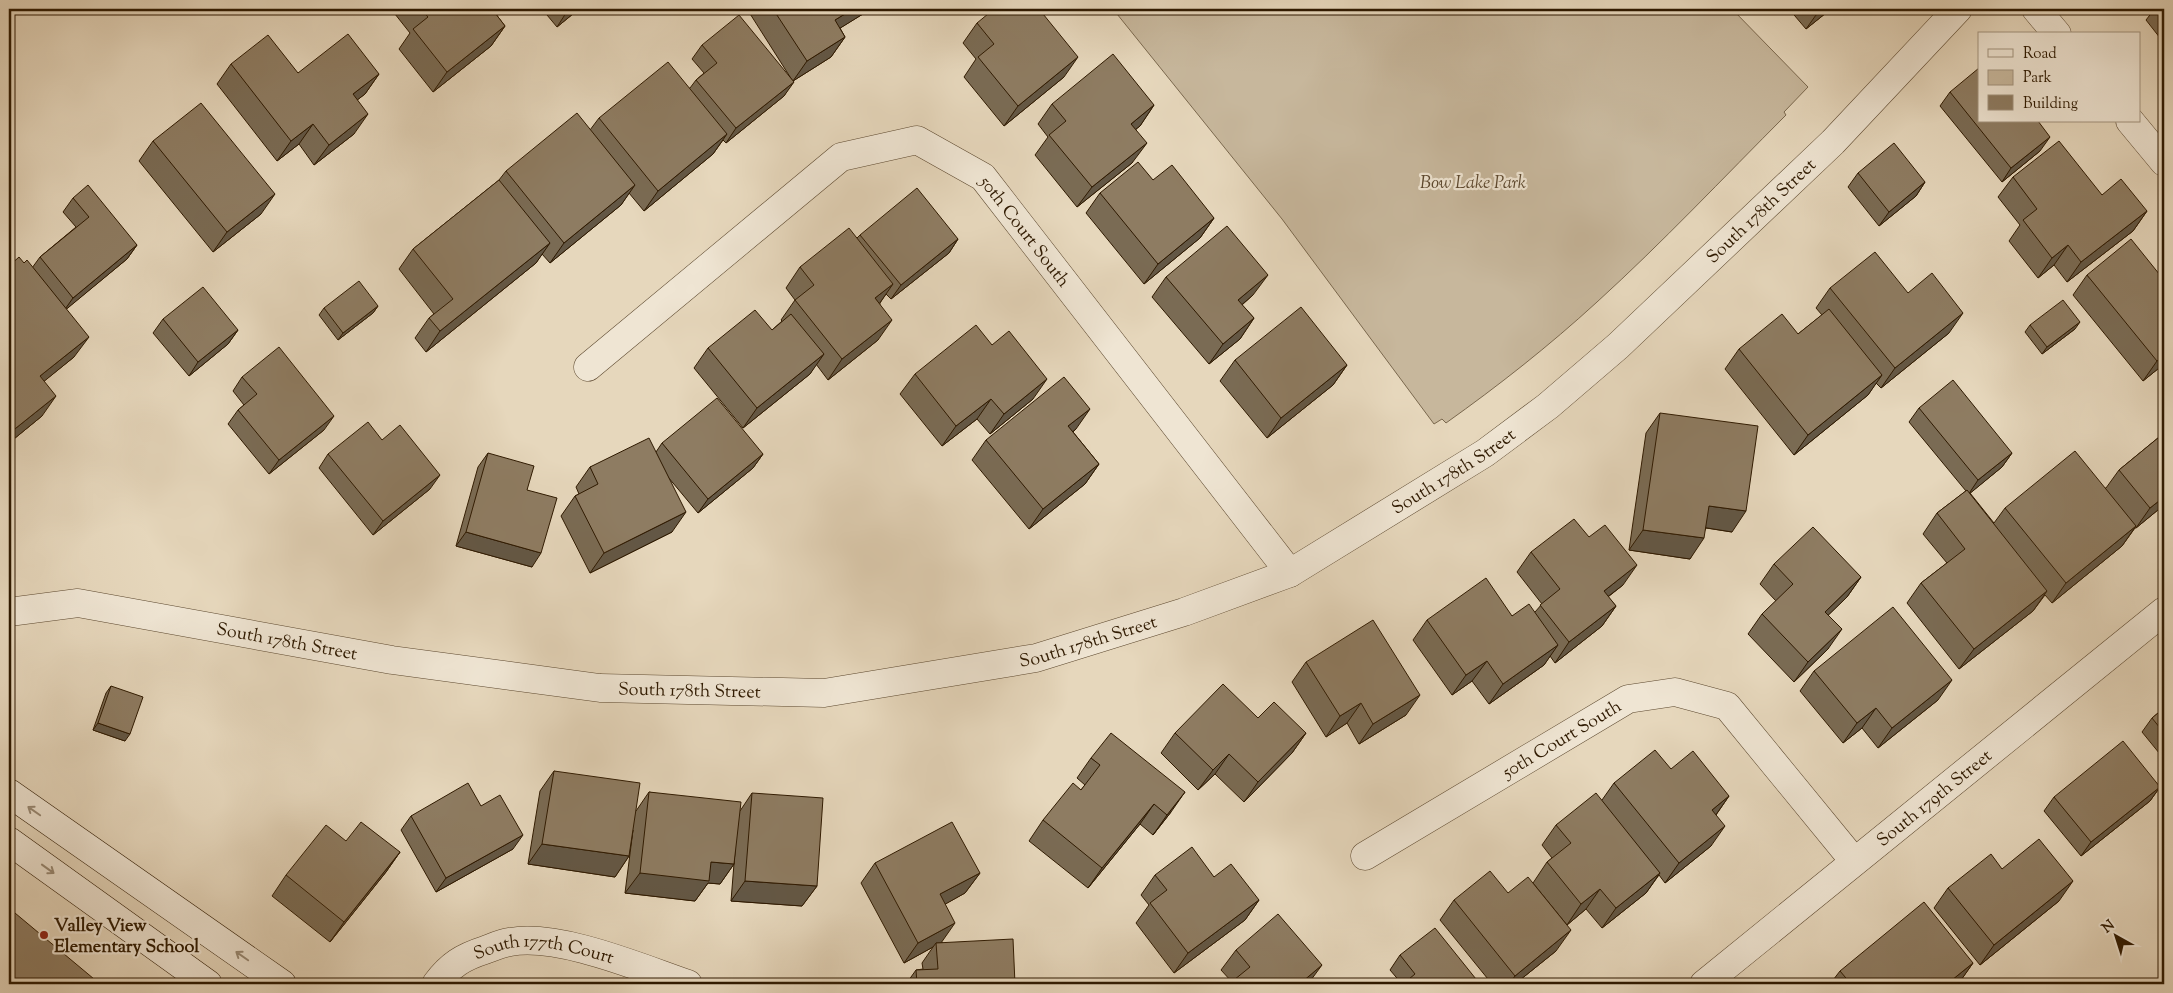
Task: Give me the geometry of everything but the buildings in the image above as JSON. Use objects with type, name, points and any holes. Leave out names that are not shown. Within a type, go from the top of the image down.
[{"type":"street","name":"South 178th Street","points":[[9,612],[78,603],[392,660],[600,688],[824,694],[1036,658],[1184,612],[1290,573],[1485,453],[1548,406],[1618,346],[1833,142],[1958,9]]},
{"type":"street","points":[[2036,9],[2055,32]]},
{"type":"street","points":[[2131,122],[2164,162]]},
{"type":"street","name":"50th Court South","points":[[588,367],[841,157],[918,140],[983,177],[1290,573]]},
{"type":"street","name":"South 179th Street","points":[[1704,984],[2164,611]]},
{"type":"street","name":"50th Court South","points":[[1366,856],[1628,699],[1675,692],[1727,706],[1854,861]]},
{"type":"street","points":[[9,793],[282,984]]},
{"type":"street","points":[[9,841],[208,984]]},
{"type":"street","name":"South 177th Court","points":[[436,984],[447,969],[472,954],[511,942],[548,942],[583,949],[688,984]]},
{"type":"green space","name":"Bow Lake Park","points":[[1113,9],[1732,9],[1808,87],[1784,112],[1786,115],[1669,234],[1597,302],[1542,350],[1485,395],[1446,423],[1442,419],[1434,424],[1282,219]]},
{"type":"place","name":"Valley View Elementary School","points":[[44,935]]}]
